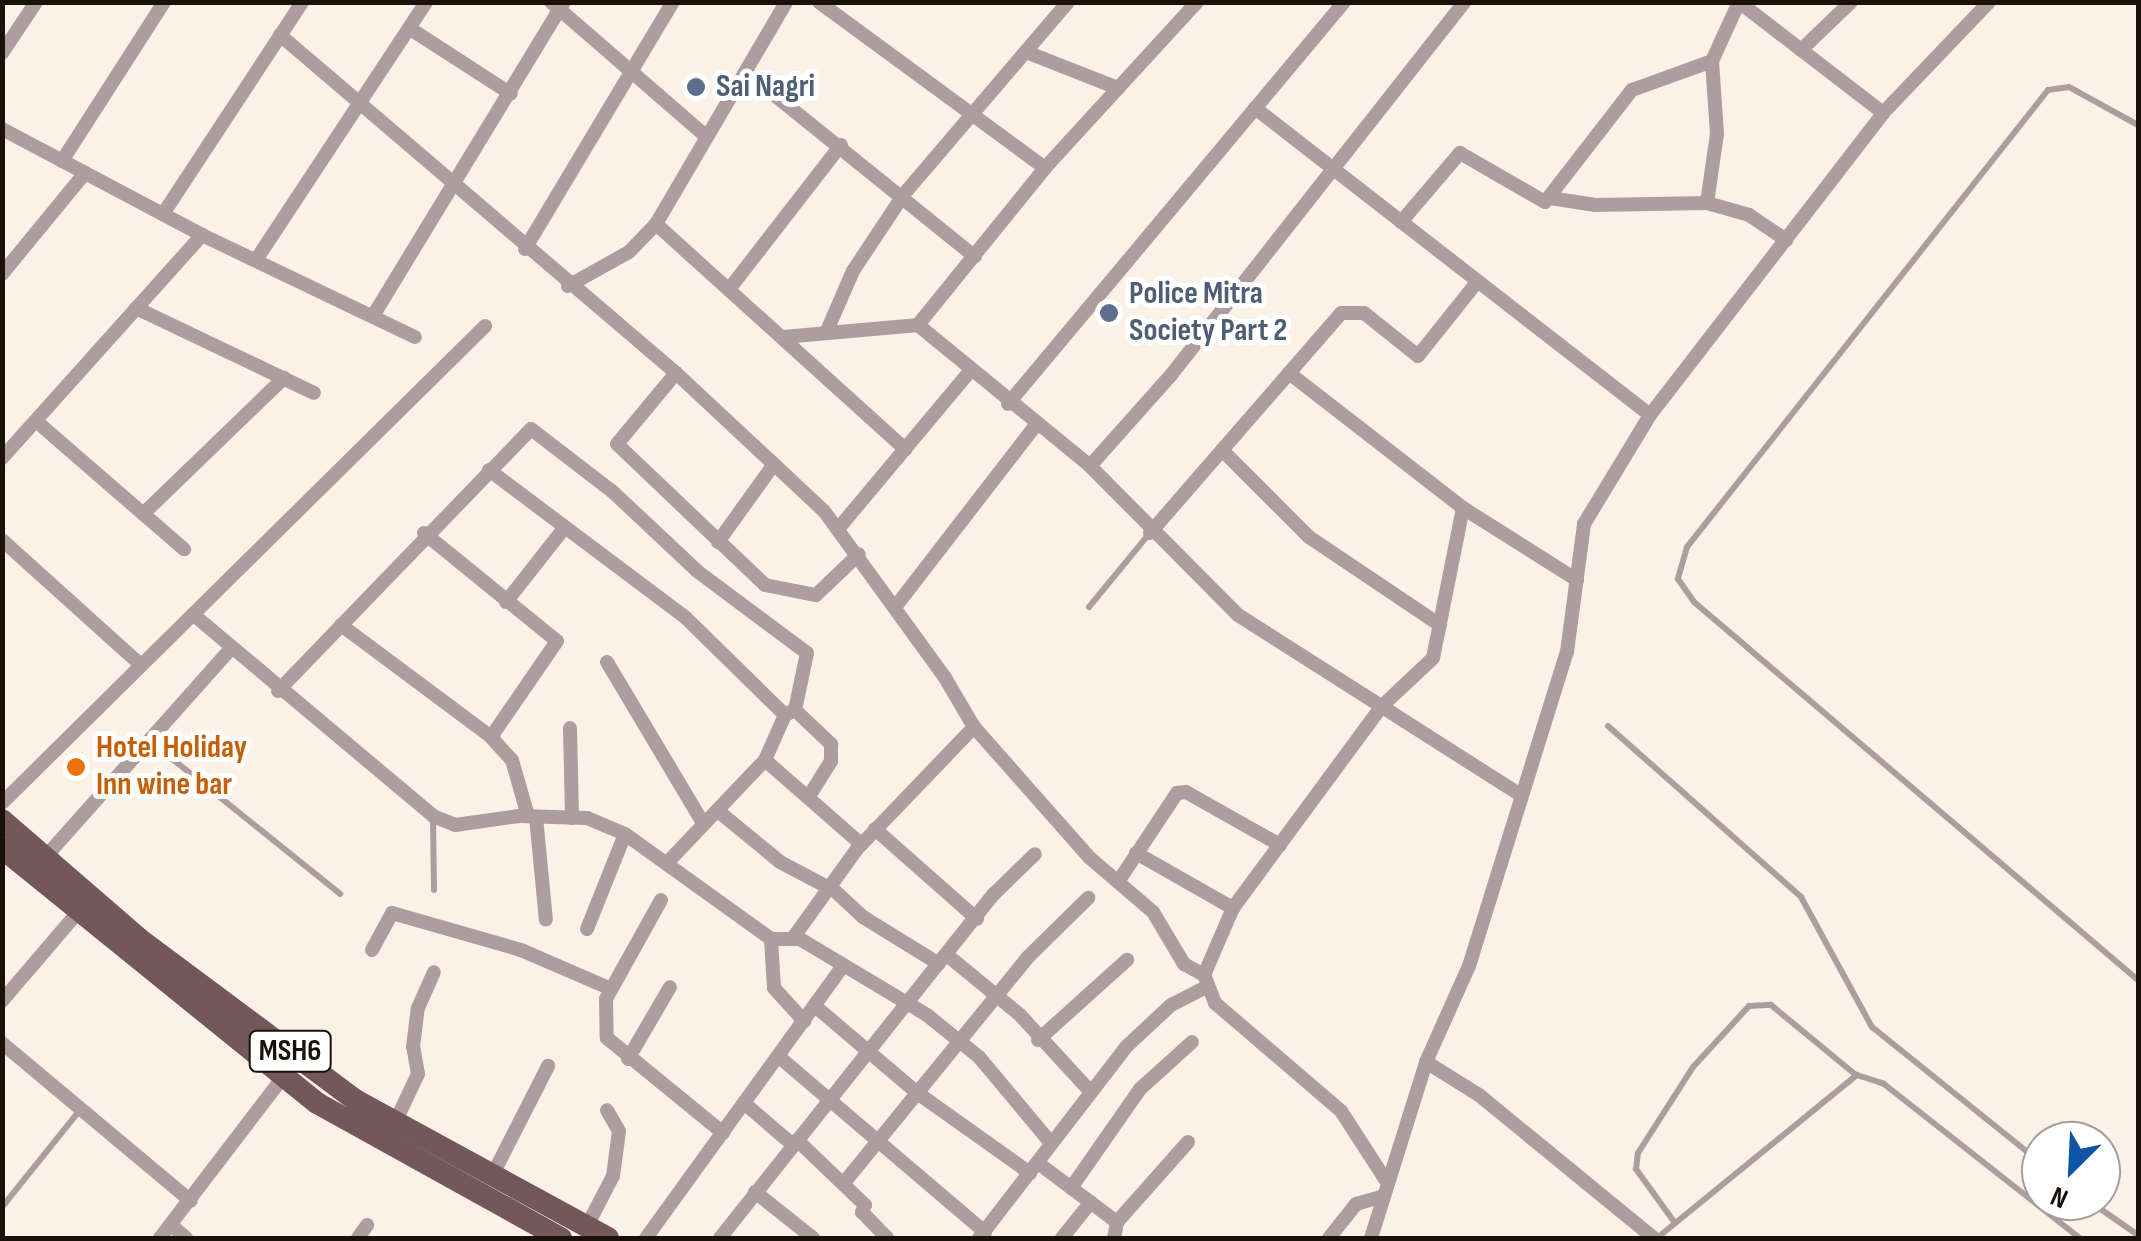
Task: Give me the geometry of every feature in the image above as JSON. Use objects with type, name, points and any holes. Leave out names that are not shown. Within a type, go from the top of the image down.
[{"type":"main road","name":"MSH6","points":[[2,820],[39,865],[283,1077],[597,1233]]},
{"type":"main road","name":"MSH6","points":[[2,848],[39,865]]},
{"type":"main road","name":"MSH6","points":[[85,904],[277,1042],[390,1133],[561,1238]]},
{"type":"street","points":[[2,53],[36,2]]},
{"type":"street","points":[[62,161],[164,2]]},
{"type":"street","points":[[163,214],[302,2]]},
{"type":"street","points":[[256,260],[426,2]]},
{"type":"street","points":[[525,249],[673,2]]},
{"type":"street","points":[[568,286],[630,252],[656,224],[786,2]]},
{"type":"street","points":[[819,2],[1046,168]]},
{"type":"street","points":[[826,333],[853,271],[904,194],[973,118],[1068,2]]},
{"type":"street","points":[[783,337],[918,325],[1046,168],[1196,2]]},
{"type":"street","points":[[1008,404],[1344,2]]},
{"type":"street","points":[[1090,466],[1171,375],[1464,2]]},
{"type":"street","points":[[1708,203],[1718,120],[1712,61],[1739,2],[1884,113]]},
{"type":"street","points":[[1802,50],[1851,2]]},
{"type":"street","points":[[1371,1238],[1380,1196],[1426,1062],[1470,966],[1519,794],[1568,652],[1584,524],[1650,415],[1884,113],[1989,2]]},
{"type":"street","points":[[372,316],[510,94],[559,4],[707,138]]},
{"type":"street","points":[[409,28],[510,94]]},
{"type":"street","points":[[280,36],[452,187],[676,374],[838,528],[896,606],[974,728],[1162,924],[1184,964],[1328,1096],[1386,1179]]},
{"type":"street","points":[[1026,52],[1118,88]]},
{"type":"street","points":[[1550,198],[1632,90],[1712,61]]},
{"type":"street","points":[[746,72],[904,194],[975,256]]},
{"type":"street","points":[[1255,108],[1650,415]]},
{"type":"street","points":[[2,129],[202,235],[415,336]]},
{"type":"street","points":[[730,288],[841,145]]},
{"type":"street","points":[[1402,222],[1460,153],[1536,201],[1550,198],[1595,206],[1708,203],[1748,215],[1786,240]]},
{"type":"street","points":[[2,274],[8,258],[86,173]]},
{"type":"street","points":[[656,224],[904,450]]},
{"type":"street","points":[[2,458],[202,235]]},
{"type":"street","points":[[1150,533],[1347,310],[1364,312],[1405,350],[1422,354],[1476,282]]},
{"type":"street","points":[[136,308],[314,392]]},
{"type":"street","points":[[918,325],[1008,404],[1090,466],[1150,533],[1238,615],[1519,794]]},
{"type":"street","points":[[2,803],[485,326]]},
{"type":"street","points":[[838,528],[970,371]]},
{"type":"street","points":[[1289,373],[1463,508],[1576,580]]},
{"type":"street","points":[[676,374],[617,442],[718,542],[756,579],[805,597],[825,588],[858,554]]},
{"type":"street","points":[[143,514],[284,378]]},
{"type":"street","points":[[36,421],[184,549]]},
{"type":"street","points":[[896,606],[1036,425]]},
{"type":"street","points":[[278,691],[424,533],[530,429],[563,451],[697,570],[807,653],[790,712],[766,760],[668,863]]},
{"type":"street","points":[[1222,450],[1309,537],[1440,625]]},
{"type":"street","points":[[718,542],[774,464]]},
{"type":"street","points":[[489,470],[686,618],[831,744],[830,761],[810,795]]},
{"type":"street","points":[[778,1056],[982,1235],[1090,1091],[1172,1006],[1205,981],[1233,908],[1381,707],[1427,668],[1440,625],[1463,508]]},
{"type":"street","points":[[506,602],[565,526]]},
{"type":"street","points":[[424,533],[557,642],[491,737]]},
{"type":"street","points":[[2,540],[141,665]]},
{"type":"street","points":[[195,616],[229,651],[433,816],[455,825],[532,817],[572,818],[625,834],[771,939],[793,938],[960,1039],[1051,1143]]},
{"type":"street","points":[[341,624],[491,737],[512,760],[532,817],[546,920]]},
{"type":"street","points":[[39,865],[229,651]]},
{"type":"street","points":[[607,662],[703,823]]},
{"type":"street","points":[[570,728],[572,818]]},
{"type":"street","points":[[793,938],[861,844],[974,728]]},
{"type":"street","points":[[766,760],[861,844]]},
{"type":"street","points":[[1118,882],[1171,797],[1186,792],[1280,846]]},
{"type":"street","points":[[718,811],[780,862],[829,888],[997,994],[1090,1091]]},
{"type":"street","points":[[875,829],[977,918]]},
{"type":"street","points":[[587,929],[625,834]]},
{"type":"street","points":[[720,1238],[795,1142],[873,1052],[943,959],[1035,854]]},
{"type":"street","points":[[1136,854],[1233,908]]},
{"type":"street","points":[[843,1184],[997,994],[1088,898]]},
{"type":"street","points":[[661,900],[611,989],[607,1038],[722,1134]]},
{"type":"street","points":[[2,1001],[85,904]]},
{"type":"street","points":[[372,950],[392,913],[521,950],[611,989]]},
{"type":"street","points":[[771,939],[774,988],[804,1021]]},
{"type":"street","points":[[1038,1040],[1127,960]]},
{"type":"street","points":[[646,1238],[842,968]]},
{"type":"street","points":[[390,1133],[418,1074],[413,1047],[418,1008],[434,972]]},
{"type":"street","points":[[628,1059],[670,987]]},
{"type":"street","points":[[814,1006],[916,1092],[1072,1188],[1117,1222]]},
{"type":"street","points":[[1072,1188],[1140,1089],[1192,1042]]},
{"type":"street","points":[[2,1043],[191,1202]]},
{"type":"street","points":[[1426,1062],[1479,1095],[1656,1238]]},
{"type":"street","points":[[491,1178],[548,1066]]},
{"type":"street","points":[[160,1238],[283,1077]]},
{"type":"street","points":[[744,1103],[843,1184],[887,1238]]},
{"type":"street","points":[[597,1233],[613,1176],[619,1130],[607,1110]]},
{"type":"street","points":[[1114,1238],[1117,1222],[1188,1142]]},
{"type":"street","points":[[755,1192],[813,1238]]},
{"type":"street","points":[[1329,1238],[1356,1204],[1380,1196]]},
{"type":"street","points":[[1062,1238],[1091,1202]]},
{"type":"street","points":[[358,1238],[367,1224]]},
{"type":"street","points":[[172,1225],[186,1238]]},
{"type":"lane","points":[[2138,125],[2068,87],[2056,85],[2035,102],[1687,546],[1678,579],[1694,602],[2138,980]]},
{"type":"lane","points":[[1089,607],[1150,533]]},
{"type":"lane","points":[[1608,726],[1801,898],[1872,1027],[2021,1146]]},
{"type":"lane","points":[[150,740],[340,894]]},
{"type":"lane","points":[[433,816],[434,890]]},
{"type":"lane","points":[[1676,1223],[1636,1170],[1638,1153],[1693,1067],[1749,1006],[1771,1006],[1857,1075],[1884,1084],[2080,1238]]},
{"type":"lane","points":[[1656,1238],[1857,1075]]},
{"type":"lane","points":[[2,1207],[81,1109]]},
{"type":"lane","points":[[2117,1221],[2138,1236]]},
{"type":"place","name":"Sai Nagri","points":[[696,87]]},
{"type":"place","name":"Police Mitra Society Part 2","points":[[1109,313]]},
{"type":"place","name":"Hotel Holiday Inn wine bar","points":[[76,767]]}]
